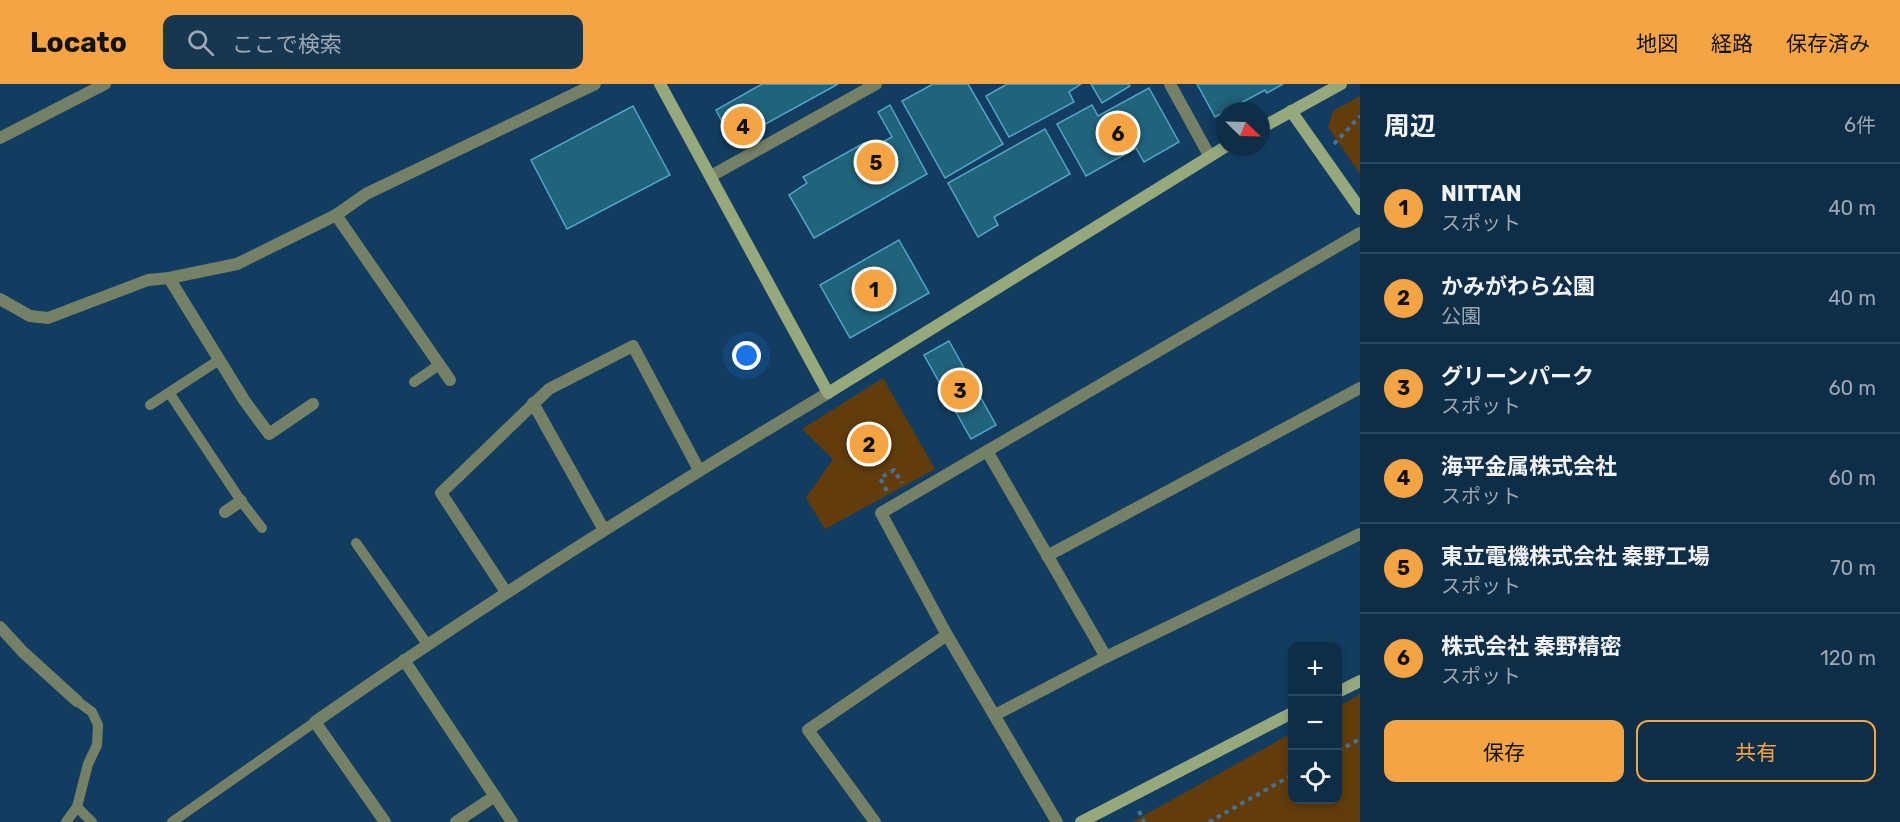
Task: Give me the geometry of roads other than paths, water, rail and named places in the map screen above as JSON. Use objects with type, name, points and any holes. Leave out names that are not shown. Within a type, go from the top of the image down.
[{"type":"street","points":[[0,138],[105,84]]},
{"type":"street","points":[[0,299],[30,316],[48,318],[148,279],[169,278],[237,264],[336,215],[366,194],[595,84]]},
{"type":"street","points":[[660,84],[828,393]]},
{"type":"street","points":[[711,176],[876,84]]},
{"type":"street","points":[[1170,84],[1209,155]]},
{"type":"street","points":[[1270,123],[1341,84]]},
{"type":"street","points":[[1290,111],[1360,209]]},
{"type":"street","points":[[386,822],[315,722],[506,592],[699,470],[828,393],[1216,152]]},
{"type":"street","points":[[336,215],[450,380]]},
{"type":"street","points":[[1057,822],[947,636],[881,513],[1360,233]]},
{"type":"street","points":[[169,278],[219,360],[269,434],[314,404]]},
{"type":"street","points":[[506,592],[441,493],[549,389],[633,346],[699,470]]},
{"type":"street","points":[[1047,556],[1360,388]]},
{"type":"street","points":[[533,403],[604,530]]},
{"type":"street","points":[[987,451],[1106,657]]},
{"type":"street","points":[[225,512],[241,501]]},
{"type":"street","points":[[995,715],[1106,657],[1360,534]]},
{"type":"street","points":[[0,627],[23,652],[77,701]]},
{"type":"street","points":[[875,822],[808,730],[947,636]]},
{"type":"street","points":[[404,660],[512,822]]},
{"type":"street","points":[[1342,690],[1360,681]]},
{"type":"street","points":[[1081,822],[1288,716]]},
{"type":"street","points":[[456,822],[495,796]]},
{"type":"lane","points":[[150,405],[219,360]]},
{"type":"lane","points":[[414,382],[439,365]]},
{"type":"lane","points":[[170,394],[241,501],[262,528]]},
{"type":"lane","points":[[356,543],[427,644]]},
{"type":"lane","points":[[66,822],[77,807],[88,764],[97,746],[98,725],[92,712],[77,701]]},
{"type":"lane","points":[[172,822],[315,722]]},
{"type":"lane","points":[[77,807],[92,822]]},
{"type":"place","name":"海平金属株式会社","points":[[743,126]]},
{"type":"place","name":"株式会社 秦野精密","points":[[1118,133]]},
{"type":"place","name":"東立電機株式会社 秦野工場","points":[[876,162]]},
{"type":"place","name":"NITTAN","points":[[874,289]]},
{"type":"place","name":"グリーンパーク","points":[[960,390]]},
{"type":"place","name":"かみがわら公園","points":[[869,444]]}]
